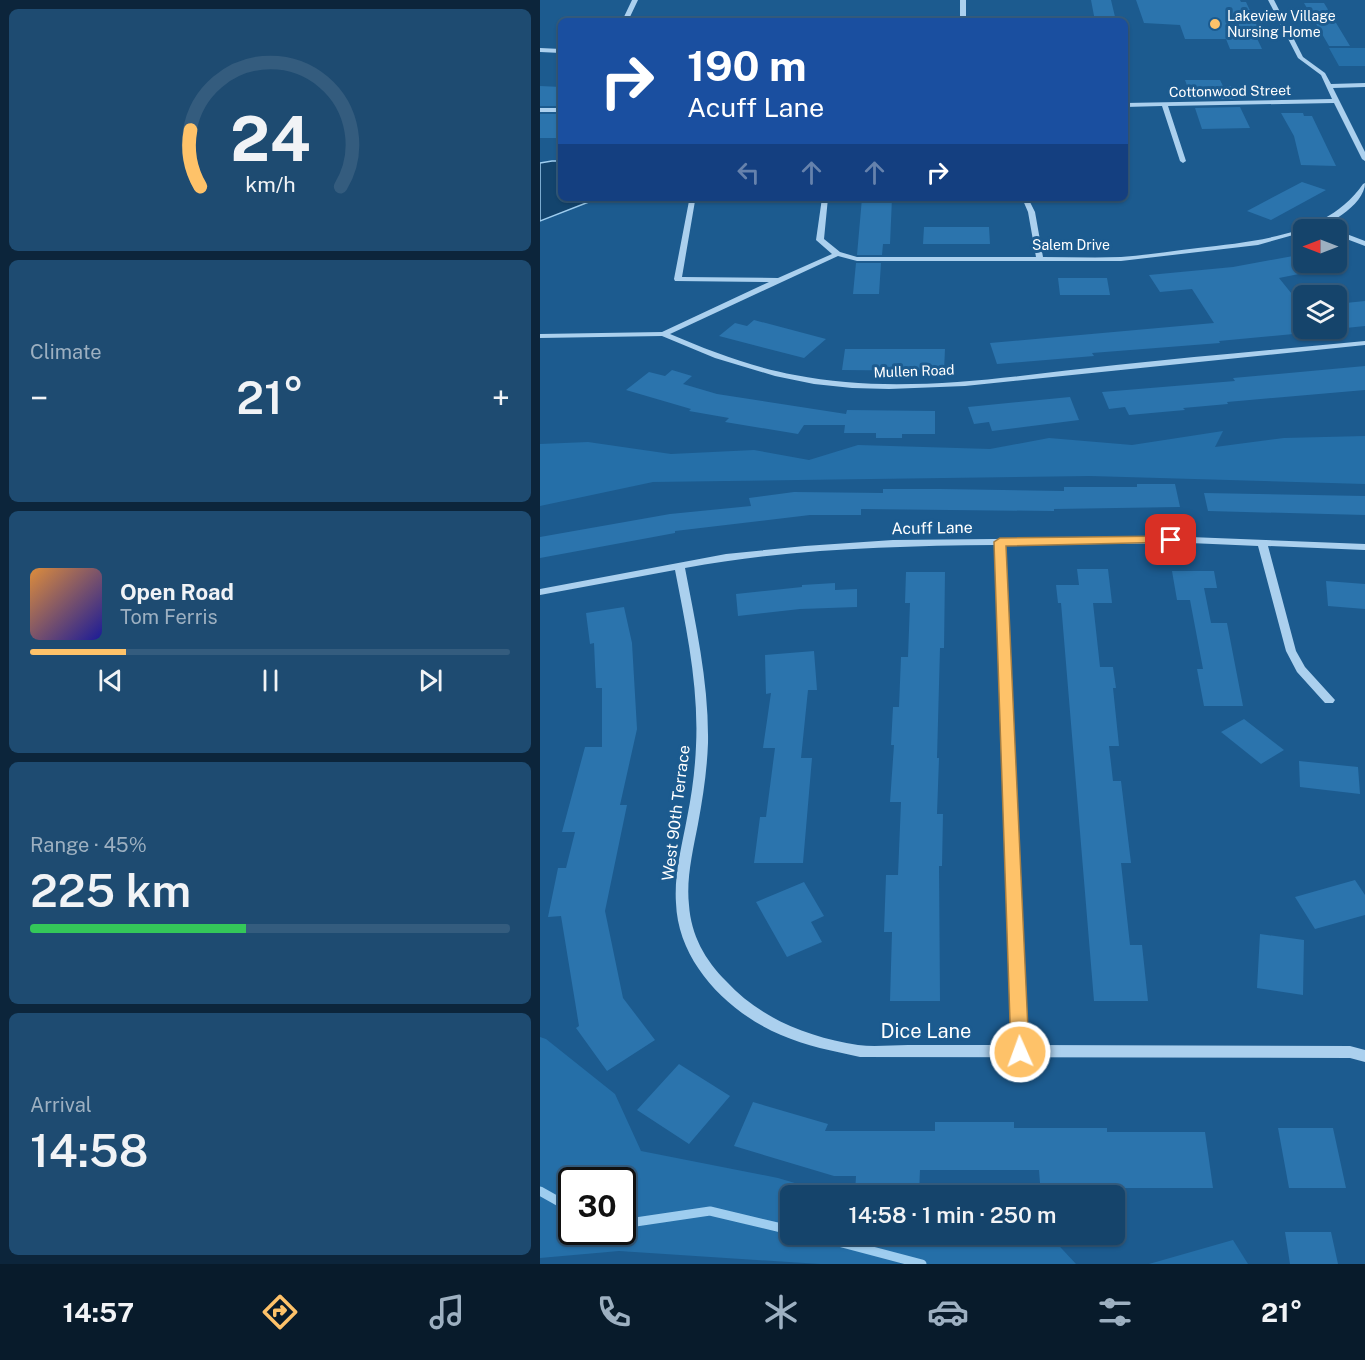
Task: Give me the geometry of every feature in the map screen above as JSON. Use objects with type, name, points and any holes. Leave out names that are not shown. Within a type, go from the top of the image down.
[{"type":"street","points":[[626,18],[635,0]]},
{"type":"street","points":[[963,0],[963,18]]},
{"type":"street","points":[[1271,0],[1301,58],[1323,74],[1365,159]]},
{"type":"street","points":[[540,50],[558,51]]},
{"type":"street","points":[[1329,86],[1365,85]]},
{"type":"street","name":"Cottonwood Street","points":[[1128,105],[1336,101]]},
{"type":"street","points":[[1164,105],[1183,161]]},
{"type":"street","points":[[540,110],[558,110]]},
{"type":"street","name":"Salem Drive","points":[[1328,219],[1342,212],[1356,199],[1365,185]]},
{"type":"street","points":[[692,201],[678,279],[780,280]]},
{"type":"street","points":[[540,336],[663,334],[837,254],[820,240],[825,201]]},
{"type":"street","points":[[1026,201],[1032,212],[1035,247],[1040,259]]},
{"type":"street","name":"Salem Drive","points":[[837,254],[857,259],[876,260],[1121,259],[1257,243],[1293,233]]},
{"type":"street","points":[[1347,237],[1365,244]]},
{"type":"street","name":"Mullen Road","points":[[663,334],[715,357],[764,371],[814,381],[879,387],[1000,380],[1365,343]]},
{"type":"street","name":"Acuff Lane","points":[[540,592],[679,565],[805,549],[893,543],[1132,539],[1262,542],[1365,548]]},
{"type":"street","points":[[1000,542],[1020,1052]]},
{"type":"street","points":[[1262,542],[1291,651],[1301,669],[1329,700]]},
{"type":"street","name":"West 90th Terrace","points":[[679,565],[702,696],[701,768],[684,875],[682,905],[690,937],[699,955]]},
{"type":"street","name":"Dice Lane","points":[[699,955],[718,983],[740,1004],[777,1027],[814,1041],[860,1051],[1350,1052],[1365,1056]]},
{"type":"shaded area","points":[[1329,48],[1365,48],[1365,66],[1339,66]]},
{"type":"shaded area","points":[[558,161],[558,201],[591,201],[540,221],[540,163]]},
{"type":"shaded area","points":[[1223,431],[1215,447],[1284,438],[1365,436],[1365,484],[1090,476],[653,482],[540,506],[540,444],[588,442],[671,454],[754,450],[809,460],[858,445],[990,449],[1049,438],[1132,445]]},
{"type":"shaded area","points":[[540,1037],[546,1039],[615,1094],[641,1151],[778,1178],[801,1185],[780,1185],[780,1245],[1058,1245],[1076,1264],[820,1264],[619,1251],[540,1258]]},
{"type":"shaded area","points":[[1233,1240],[1248,1264],[1149,1264]]},
{"type":"building","points":[[1091,0],[1111,0],[1115,18],[1094,18]]},
{"type":"building","name":"Lakeview Village Nursing Home","points":[[1136,0],[1240,0],[1246,2],[1260,32],[1254,32],[1262,49],[1230,49],[1226,39],[1185,39],[1180,25],[1144,23]]},
{"type":"building","points":[[1304,3],[1324,3],[1350,46],[1329,46]]},
{"type":"building","points":[[1185,80],[1220,80],[1223,86],[1231,86],[1236,99],[1192,99]]},
{"type":"building","points":[[540,86],[558,87],[558,106],[540,106]]},
{"type":"building","points":[[1240,107],[1250,128],[1202,129],[1195,108]]},
{"type":"building","points":[[1281,113],[1303,113],[1304,116],[1312,116],[1336,166],[1301,165],[1294,136]]},
{"type":"building","points":[[540,114],[558,114],[558,138],[540,138]]},
{"type":"building","points":[[1302,182],[1326,190],[1271,220],[1247,211]]},
{"type":"building","points":[[862,201],[892,201],[890,244],[883,244],[882,255],[857,255]]},
{"type":"building","points":[[924,227],[989,227],[990,244],[923,244]]},
{"type":"building","points":[[1293,256],[1293,273],[1304,273],[1279,278],[1293,295],[1293,334],[1219,341],[1220,343],[1092,353],[1094,356],[997,364],[990,343],[1214,323],[1192,289],[1160,292],[1149,275],[1233,267]]},
{"type":"building","points":[[856,263],[881,263],[879,294],[853,294]]},
{"type":"building","points":[[1058,278],[1107,278],[1110,295],[1060,295]]},
{"type":"building","points":[[1365,301],[1365,326],[1347,328],[1347,303]]},
{"type":"building","points":[[754,320],[826,339],[804,358],[719,336],[735,323],[747,326]]},
{"type":"building","points":[[845,349],[945,349],[944,371],[842,370]]},
{"type":"building","points":[[1365,366],[1365,390],[1227,402],[1228,404],[1183,408],[1185,410],[1129,415],[1125,407],[1109,409],[1102,392],[1235,381],[1233,378]]},
{"type":"building","points":[[672,370],[692,376],[683,384],[717,394],[846,414],[847,410],[935,411],[935,434],[902,434],[902,438],[876,438],[876,433],[844,433],[845,425],[804,425],[798,434],[725,422],[729,418],[689,411],[691,409],[626,390],[649,372],[665,376]]},
{"type":"building","points":[[1070,397],[1079,420],[992,431],[989,422],[974,424],[968,407]]},
{"type":"building","points":[[1137,484],[1175,484],[1180,507],[1054,509],[1054,511],[861,509],[861,515],[810,515],[675,531],[675,533],[540,558],[540,537],[670,514],[751,506],[749,498],[794,492],[883,493],[883,489],[1064,491],[1064,487],[1137,487]]},
{"type":"building","points":[[1204,493],[1365,496],[1365,515],[1208,511]]},
{"type":"building","points":[[1077,569],[1108,569],[1112,603],[1093,603],[1100,667],[1113,667],[1116,688],[1113,688],[1119,746],[1109,746],[1113,781],[1121,781],[1131,863],[1121,863],[1130,945],[1142,945],[1148,1001],[1094,1001],[1061,603],[1058,603],[1056,585],[1079,585]]},
{"type":"building","points":[[1172,571],[1214,571],[1217,588],[1204,588],[1211,623],[1227,623],[1243,706],[1204,706],[1197,669],[1203,669],[1190,600],[1177,600]]},
{"type":"building","points":[[906,572],[945,572],[944,648],[940,648],[937,758],[939,758],[937,814],[943,814],[942,866],[939,866],[940,1001],[890,1001],[892,932],[884,932],[886,875],[898,875],[901,802],[890,802],[894,745],[891,745],[893,707],[899,707],[901,657],[908,657],[910,603],[905,603]]},
{"type":"building","points":[[1326,581],[1365,584],[1365,609],[1328,606]]},
{"type":"building","points":[[835,583],[835,590],[857,589],[857,607],[800,609],[738,616],[736,594]]},
{"type":"building","points":[[624,607],[632,643],[637,729],[620,805],[627,805],[605,911],[623,998],[655,1040],[607,1071],[576,1028],[579,1026],[561,916],[548,917],[558,868],[566,868],[575,832],[562,832],[585,747],[602,747],[602,688],[596,688],[594,643],[590,644],[586,613]]},
{"type":"building","points":[[814,651],[817,690],[808,690],[801,758],[812,758],[803,863],[754,863],[760,817],[766,817],[775,748],[763,748],[771,693],[766,694],[765,655]]},
{"type":"building","points":[[1244,719],[1284,750],[1261,764],[1221,732]]},
{"type":"building","points":[[1299,761],[1358,767],[1360,794],[1300,787]]},
{"type":"building","points":[[1355,880],[1365,895],[1365,915],[1315,929],[1295,897]]},
{"type":"building","points":[[804,882],[824,916],[811,922],[822,942],[787,957],[756,902]]},
{"type":"building","points":[[1260,934],[1304,940],[1303,995],[1257,988]]},
{"type":"building","points":[[679,1064],[730,1096],[689,1144],[637,1110]]},
{"type":"building","points":[[753,1102],[828,1124],[825,1131],[935,1131],[935,1122],[1014,1122],[1014,1128],[1107,1128],[1107,1132],[1205,1132],[1213,1188],[1040,1185],[1039,1170],[920,1170],[919,1185],[855,1185],[856,1176],[834,1176],[734,1146]]},
{"type":"building","points":[[1278,1128],[1333,1128],[1346,1188],[1289,1188]]},
{"type":"building","points":[[1285,1232],[1331,1232],[1338,1264],[1290,1264]]},
{"type":"waterway","points":[[540,1191],[558,1201]]},
{"type":"waterway","points":[[636,1222],[710,1211],[780,1228]]},
{"type":"waterway","points":[[850,1245],[922,1264]]},
{"type":"place","name":"Lakeview Village Nursing Home","points":[[1215,24]]},
{"type":"route","points":[[1020,1052],[1000,542],[1171,540]]}]
